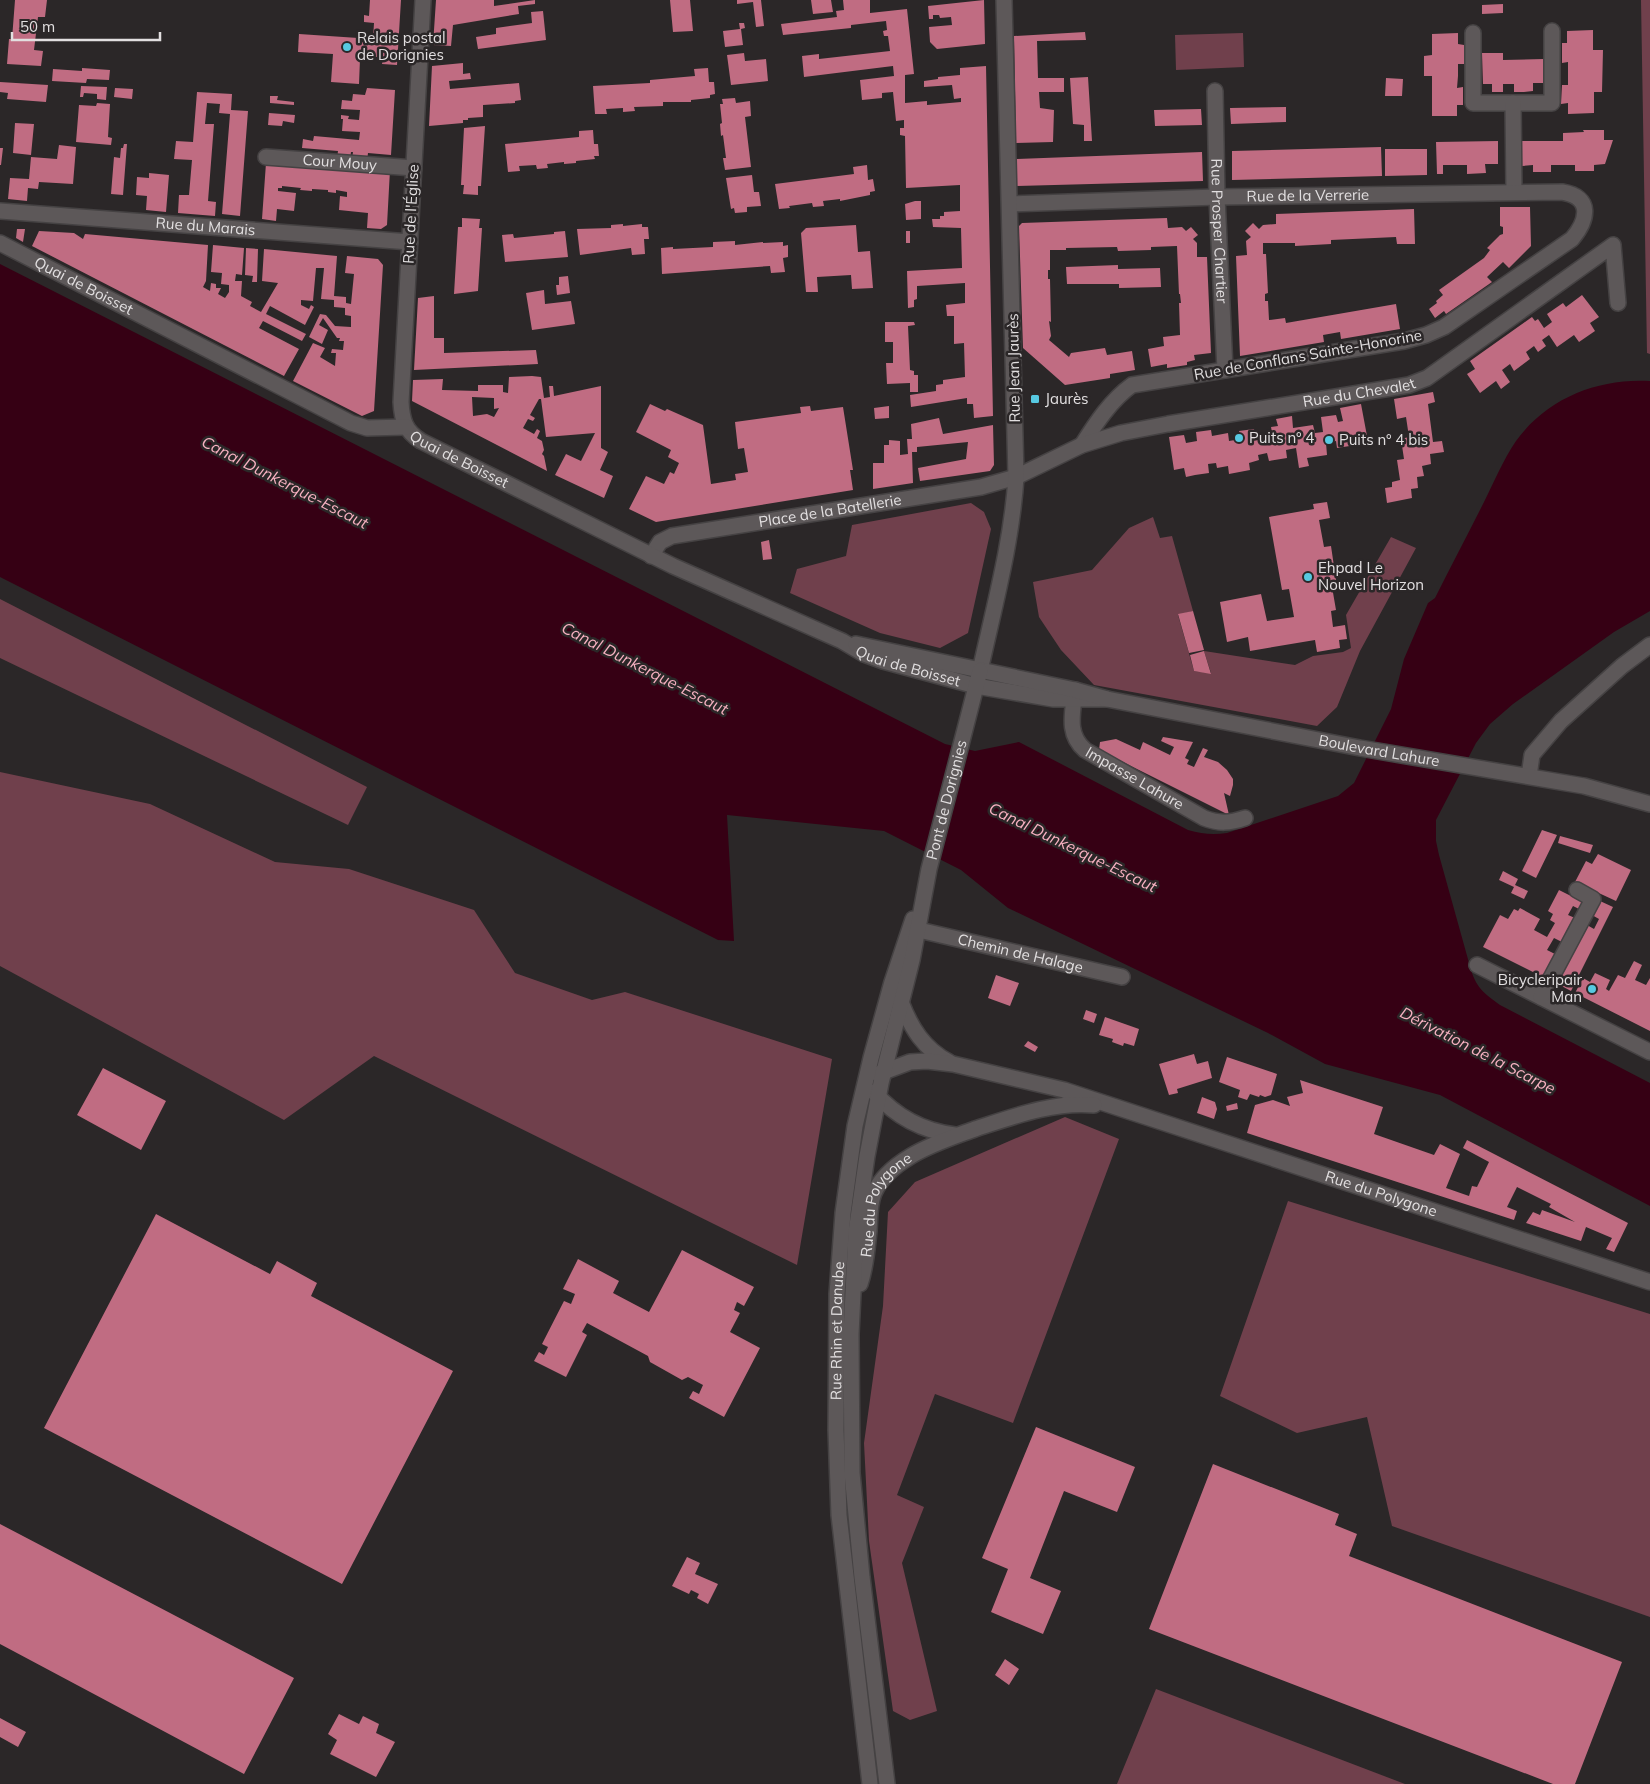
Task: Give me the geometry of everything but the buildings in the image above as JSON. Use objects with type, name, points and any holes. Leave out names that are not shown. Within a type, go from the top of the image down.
[{"type":"street","name":"Rue de l'Église","points":[[406,427],[402,418],[401,402],[424,0]]},
{"type":"street","name":"Rue Jean Jaurès","points":[[964,730],[980,671],[1015,506],[1016,477],[1004,0]]},
{"type":"street","points":[[1473,33],[1473,103],[1552,103],[1552,31]]},
{"type":"street","name":"Rue Prosper Chartier","points":[[1215,91],[1217,197],[1225,370]]},
{"type":"street","points":[[1513,103],[1514,192]]},
{"type":"street","name":"Cour Mouy","points":[[266,157],[414,168]]},
{"type":"street","name":"Rue de la Verrerie","points":[[1010,204],[1217,197],[1514,192],[1571,194],[1580,200],[1584,206],[1584,220]]},
{"type":"street","name":"Rue du Marais","points":[[0,210],[410,242]]},
{"type":"street","name":"Rue de Conflans Sainte-Honorine","points":[[1082,445],[1121,392],[1132,385],[1404,341],[1444,328],[1565,244],[1578,232],[1584,220]]},
{"type":"street","name":"Quai de Boisset","points":[[0,243],[351,423],[367,428],[406,427],[411,434],[421,441],[651,556],[842,641],[864,654],[883,661],[976,686]]},
{"type":"street","name":"Rue du Chevalet","points":[[1016,477],[1082,445],[1120,434],[1151,427],[1419,382],[1613,246],[1618,304]]},
{"type":"street","name":"Place de la Batellerie","points":[[651,556],[660,542],[672,536],[968,490],[1016,477]]},
{"type":"street","name":"Quai de Boisset","points":[[842,641],[980,671]]},
{"type":"street","points":[[1529,776],[1532,755],[1561,721],[1622,666],[1650,645]]},
{"type":"street","name":"Boulevard Lahure","points":[[980,671],[1074,695],[1107,699],[1360,748],[1584,786],[1650,804]]},
{"type":"street","name":"Boulevard Lahure","points":[[976,686],[1053,699],[1074,695]]},
{"type":"street","name":"Impasse Lahure","points":[[1074,695],[1072,731],[1079,744],[1085,750],[1204,818],[1220,823],[1229,823],[1245,818]]},
{"type":"street","name":"Pont de Dorignies","points":[[929,869],[964,730]]},
{"type":"street","name":"Rue Rhin et Danube","points":[[887,1784],[862,1577],[852,1473],[852,1308],[859,1210],[878,1096],[919,930],[929,869]]},
{"type":"street","name":"Rue Rhin et Danube","points":[[870,1784],[839,1515],[836,1430],[837,1294],[850,1153],[865,1081],[899,958],[925,887]]},
{"type":"street","points":[[1541,997],[1592,899],[1577,890]]},
{"type":"street","name":"Chemin de Halage","points":[[919,930],[1122,976]]},
{"type":"street","points":[[1477,965],[1650,1052]]},
{"type":"street","name":"Rue du Polygone","points":[[901,1002],[917,1035],[931,1050],[953,1064]]},
{"type":"street","name":"Rue du Polygone","points":[[958,1135],[935,1132],[914,1124],[897,1113],[865,1081],[883,1072],[910,1062],[919,1061],[953,1064],[1064,1090],[1650,1282]]},
{"type":"street","name":"Rue du Polygone","points":[[852,1308],[865,1264],[871,1204],[877,1187],[892,1170],[913,1155],[958,1135],[994,1122],[1043,1109],[1079,1104],[1113,1107]]},
{"type":"shaded area","points":[[1641,0],[1650,0],[1650,354],[1647,353]]},
{"type":"shaded area","points":[[1243,33],[1244,67],[1176,70],[1175,35]]},
{"type":"shaded area","points":[[971,503],[984,512],[991,529],[968,633],[940,648],[880,633],[790,593],[797,569],[846,556],[852,525]]},
{"type":"shaded area","points":[[1153,517],[1160,538],[1172,536],[1193,611],[1178,615],[1194,671],[1211,673],[1204,651],[1295,665],[1313,656],[1343,652],[1351,648],[1346,615],[1391,537],[1416,548],[1360,651],[1337,707],[1317,726],[1094,685],[1061,650],[1039,617],[1033,582],[1092,570],[1129,528]]},
{"type":"shaded area","points":[[0,599],[367,787],[348,825],[0,658]]},
{"type":"shaded area","points":[[0,772],[150,804],[275,862],[349,869],[474,910],[515,973],[592,1000],[625,992],[832,1059],[797,1265],[374,1056],[284,1120],[0,966]]},
{"type":"shaded area","points":[[1065,1117],[1119,1139],[1013,1423],[935,1394],[897,1495],[924,1507],[902,1563],[937,1711],[910,1720],[893,1711],[869,1541],[864,1443],[883,1306],[888,1212],[915,1182]]},
{"type":"shaded area","points":[[1288,1201],[1650,1314],[1650,1617],[1392,1526],[1367,1417],[1297,1433],[1220,1396]]},
{"type":"shaded area","points":[[1156,1689],[1405,1784],[1117,1784]]},
{"type":"water","points":[[0,264],[945,744],[975,751],[1019,742],[1188,830],[1208,834],[1227,833],[1338,796],[1354,783],[1391,709],[1404,659],[1428,603],[1435,598],[1516,441],[1543,413],[1558,402],[1575,394],[1611,383],[1650,381],[1650,611],[1614,632],[1513,704],[1490,724],[1476,743],[1436,820],[1436,841],[1471,970],[1482,991],[1500,1005],[1650,1083],[1650,1206],[1440,1095],[1325,1064],[1268,1033],[1008,908],[961,870],[884,831],[727,815],[734,941],[718,940],[0,577]]},
{"type":"place","name":"Relais postal de Dorignies","points":[[347,47]]},
{"type":"place","name":"Jaurès","points":[[1035,399]]},
{"type":"place","name":"Puits n° 4","points":[[1239,438]]},
{"type":"place","name":"Puits n° 4 bis","points":[[1329,440]]},
{"type":"place","name":"Ehpad Le Nouvel Horizon","points":[[1308,577]]},
{"type":"place","name":"Bicycleripair Man","points":[[1592,989]]},
{"type":"water label","name":"Canal Dunkerque-Escaut","points":[[285,482]]},
{"type":"water label","name":"Canal Dunkerque-Escaut","points":[[645,668]]},
{"type":"water label","name":"Canal Dunkerque-Escaut","points":[[1073,847]]},
{"type":"water label","name":"Dérivation de la Scarpe","points":[[1478,1050]]}]
